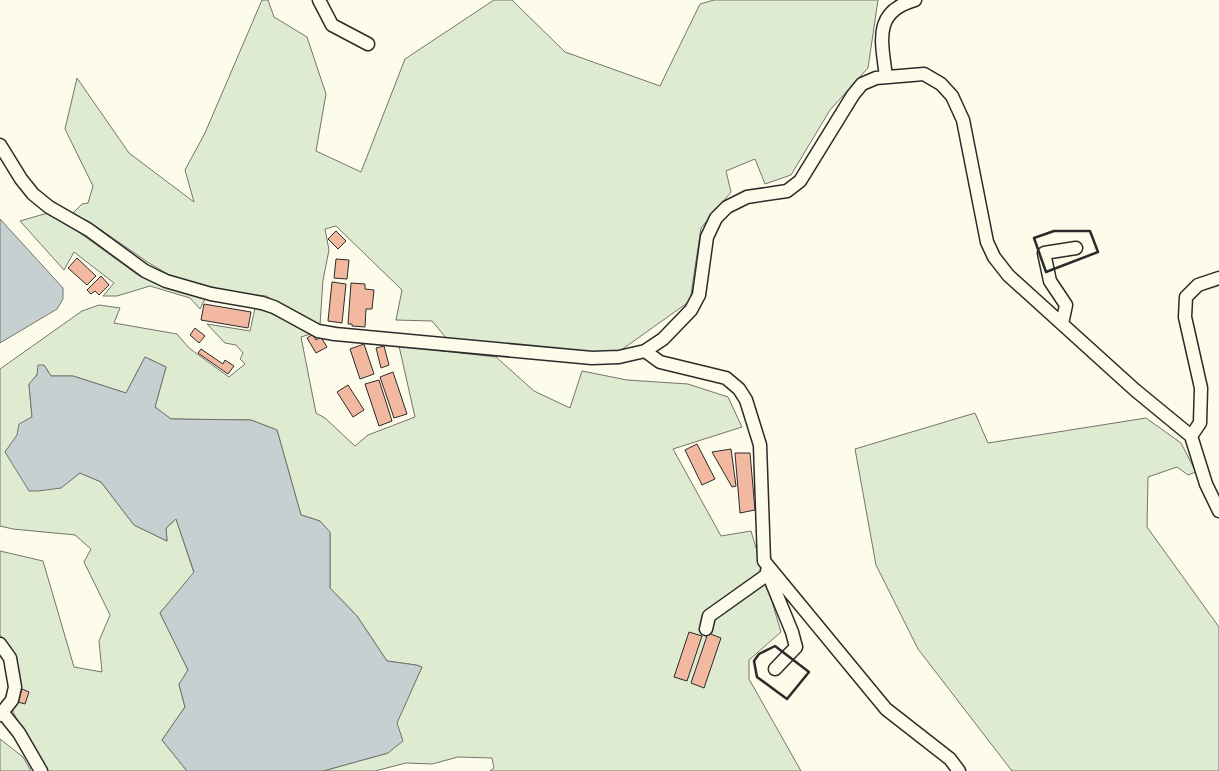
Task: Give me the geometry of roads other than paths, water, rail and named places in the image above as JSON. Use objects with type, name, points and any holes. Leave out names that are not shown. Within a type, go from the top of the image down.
[{"type":"street","points":[[319,0],[332,25],[368,44]]},
{"type":"street","points":[[886,77],[881,40],[886,18],[901,4],[915,0]]},
{"type":"street","points":[[0,145],[21,179],[33,194],[49,207],[89,230],[145,271],[166,280],[211,294],[262,303],[274,307],[318,331],[335,334],[592,358],[619,357],[645,350],[662,339],[691,310],[698,295],[707,237],[716,218],[727,207],[747,197],[787,191],[800,181],[852,95],[862,84],[876,78],[924,74],[941,84],[952,96],[963,120],[987,242],[994,257],[1008,274],[1062,324],[1135,390],[1191,436],[1206,484],[1219,511]]},
{"type":"street","points":[[1062,324],[1066,305],[1050,280],[1044,253],[1076,248]]},
{"type":"street","points":[[1191,436],[1200,423],[1201,388],[1185,317],[1186,297],[1198,285],[1219,278]]},
{"type":"street","points":[[645,350],[660,362],[726,378],[739,389],[746,400],[760,445],[764,561],[796,647],[775,669]]},
{"type":"street","points":[[764,561],[886,709],[950,759],[958,771]]},
{"type":"street","points":[[706,629],[709,616],[768,574]]},
{"type":"street","points":[[0,644],[10,658],[15,687],[12,700],[1,714],[19,733],[41,771]]}]
